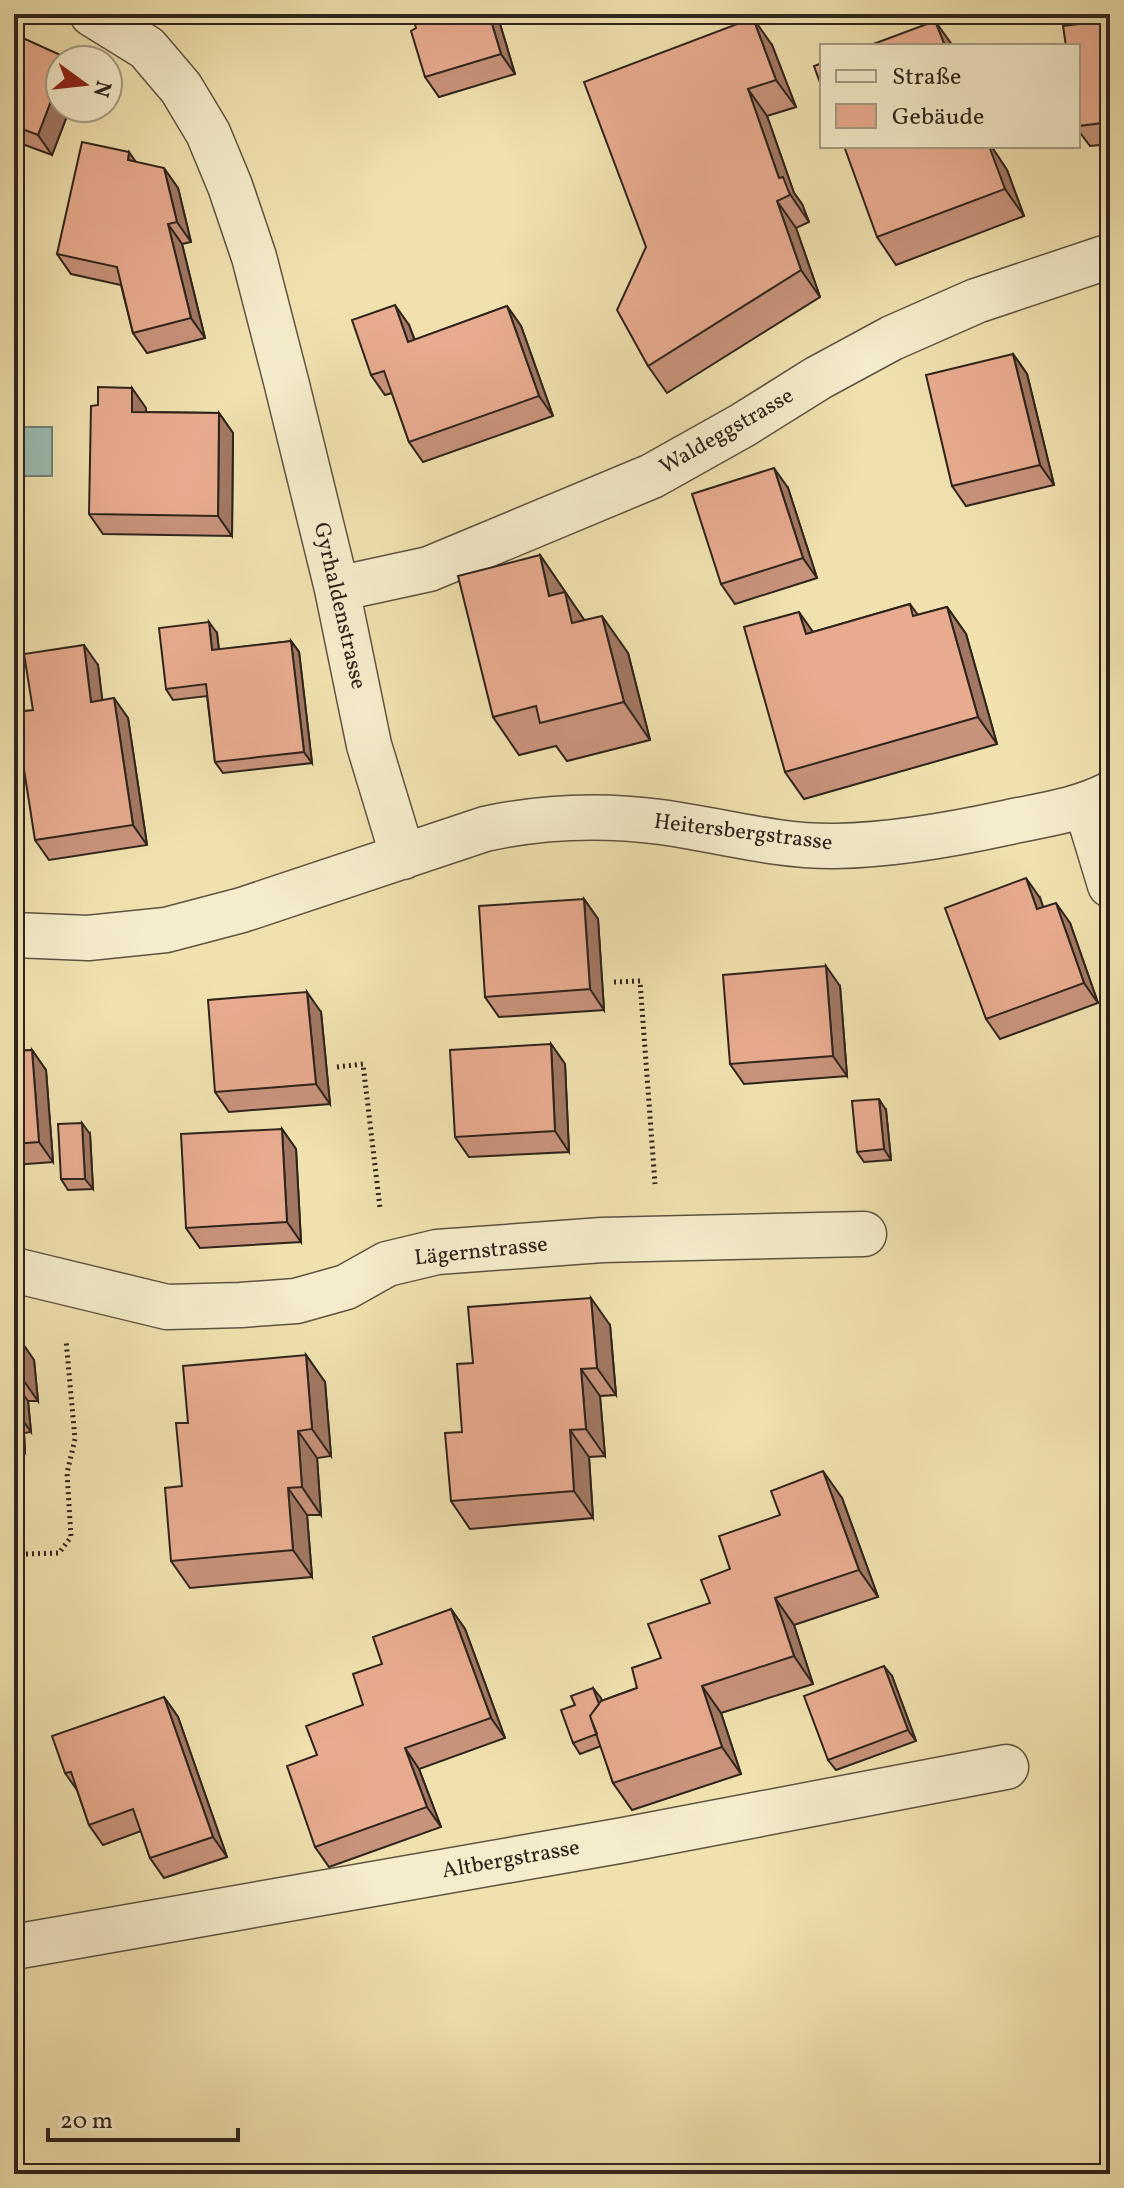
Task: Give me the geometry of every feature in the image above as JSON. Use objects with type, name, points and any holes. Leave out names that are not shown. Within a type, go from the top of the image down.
[{"type":"street","name":"Gyrhaldenstrasse","points":[[92,14],[147,48],[181,88],[208,133],[230,186],[254,257],[337,589],[369,745],[403,857]]},
{"type":"street","name":"Waldeggstrasse","points":[[337,589],[429,569],[652,476],[892,338],[976,301],[1110,256]]},
{"type":"street","name":"Heitersbergstrasse","points":[[403,857],[485,829],[564,816],[660,822],[749,838],[835,846],[943,836],[1098,800],[1110,885]]},
{"type":"street","points":[[14,935],[88,938],[166,930],[242,910],[403,857]]},
{"type":"street","name":"Lägernstrasse","points":[[14,1270],[167,1307],[241,1305],[296,1301],[346,1287],[387,1264],[437,1252],[602,1240],[864,1234]]},
{"type":"street","name":"Altbergstrasse","points":[[14,1947],[624,1840],[1006,1767]]},
{"type":"path","points":[[614,982],[640,981],[655,1162]]},
{"type":"path","points":[[337,1067],[363,1064],[378,1192]]},
{"type":"path","points":[[26,1554],[59,1553],[71,1537],[67,1473],[75,1439],[63,1312],[66,1283]]},
{"type":"water","points":[[14,427],[52,427],[52,476],[14,476]]},
{"type":"building","points":[[412,14],[489,14],[501,54],[425,77],[411,31],[416,28]]},
{"type":"building","points":[[753,18],[776,80],[748,89],[779,178],[783,177],[790,195],[777,201],[801,270],[648,366],[617,310],[646,247],[584,82]]},
{"type":"building","points":[[1110,20],[1110,122],[1080,126],[1080,44],[1066,44],[1063,26]]},
{"type":"building","points":[[935,21],[944,44],[873,44]]},
{"type":"building","points":[[14,34],[44,48],[44,119],[38,135],[14,126]]},
{"type":"building","points":[[820,64],[820,82],[814,66]]},
{"type":"building","points":[[82,142],[129,152],[128,160],[164,168],[177,222],[168,224],[191,318],[133,333],[117,267],[57,254]]},
{"type":"building","points":[[845,148],[990,148],[1005,189],[877,237]]},
{"type":"building","points":[[395,305],[408,342],[507,306],[539,396],[409,442],[384,371],[371,375],[352,320]]},
{"type":"building","points":[[1013,354],[1040,465],[952,486],[926,375]]},
{"type":"building","points":[[98,387],[132,388],[132,412],[219,413],[218,516],[89,514],[91,406],[98,405]]},
{"type":"building","points":[[774,468],[803,558],[721,584],[692,494]]},
{"type":"building","points":[[540,555],[549,596],[565,592],[572,623],[602,616],[624,702],[540,723],[536,706],[493,717],[458,576]]},
{"type":"building","points":[[910,604],[913,616],[947,607],[978,717],[785,772],[744,627],[799,612],[806,634]]},
{"type":"building","points":[[209,622],[212,650],[291,641],[304,752],[215,762],[206,684],[166,689],[159,628]]},
{"type":"building","points":[[84,645],[91,702],[114,698],[133,825],[35,840],[15,712],[33,710],[24,654]]},
{"type":"building","points":[[1026,878],[1037,909],[1056,903],[1084,983],[986,1019],[945,908]]},
{"type":"building","points":[[584,899],[590,989],[485,997],[479,906]]},
{"type":"building","points":[[826,966],[833,1056],[730,1064],[723,975]]},
{"type":"building","points":[[307,992],[316,1084],[215,1092],[208,1000]]},
{"type":"building","points":[[551,1044],[555,1131],[455,1137],[450,1050]]},
{"type":"building","points":[[32,1050],[39,1142],[14,1144],[14,1051]]},
{"type":"building","points":[[879,1099],[884,1149],[857,1152],[852,1101]]},
{"type":"building","points":[[82,1123],[85,1179],[61,1179],[58,1124]]},
{"type":"building","points":[[282,1129],[287,1222],[186,1228],[181,1134]]},
{"type":"building","points":[[591,1298],[597,1368],[581,1369],[586,1429],[570,1430],[574,1491],[451,1501],[445,1433],[462,1432],[457,1364],[473,1363],[468,1307]]},
{"type":"building","points":[[15,1332],[19,1374],[14,1374]]},
{"type":"building","points":[[306,1355],[312,1429],[298,1431],[302,1487],[288,1488],[293,1550],[171,1561],[165,1488],[182,1486],[176,1423],[188,1423],[183,1366]]},
{"type":"building","points":[[823,1471],[859,1570],[775,1598],[794,1656],[702,1686],[722,1747],[613,1783],[590,1716],[601,1701],[637,1688],[632,1668],[661,1658],[648,1624],[710,1603],[701,1580],[730,1569],[719,1536],[780,1515],[771,1491]]},
{"type":"building","points":[[451,1609],[491,1718],[405,1748],[427,1807],[315,1847],[287,1766],[317,1755],[306,1726],[363,1705],[353,1674],[382,1664],[373,1637]]},
{"type":"building","points":[[884,1666],[908,1730],[828,1760],[804,1696]]},
{"type":"building","points":[[593,1688],[599,1704],[590,1716],[597,1734],[573,1743],[561,1710],[575,1705],[571,1696]]},
{"type":"building","points":[[164,1697],[213,1837],[150,1858],[133,1809],[89,1825],[71,1772],[65,1773],[52,1736]]}]
